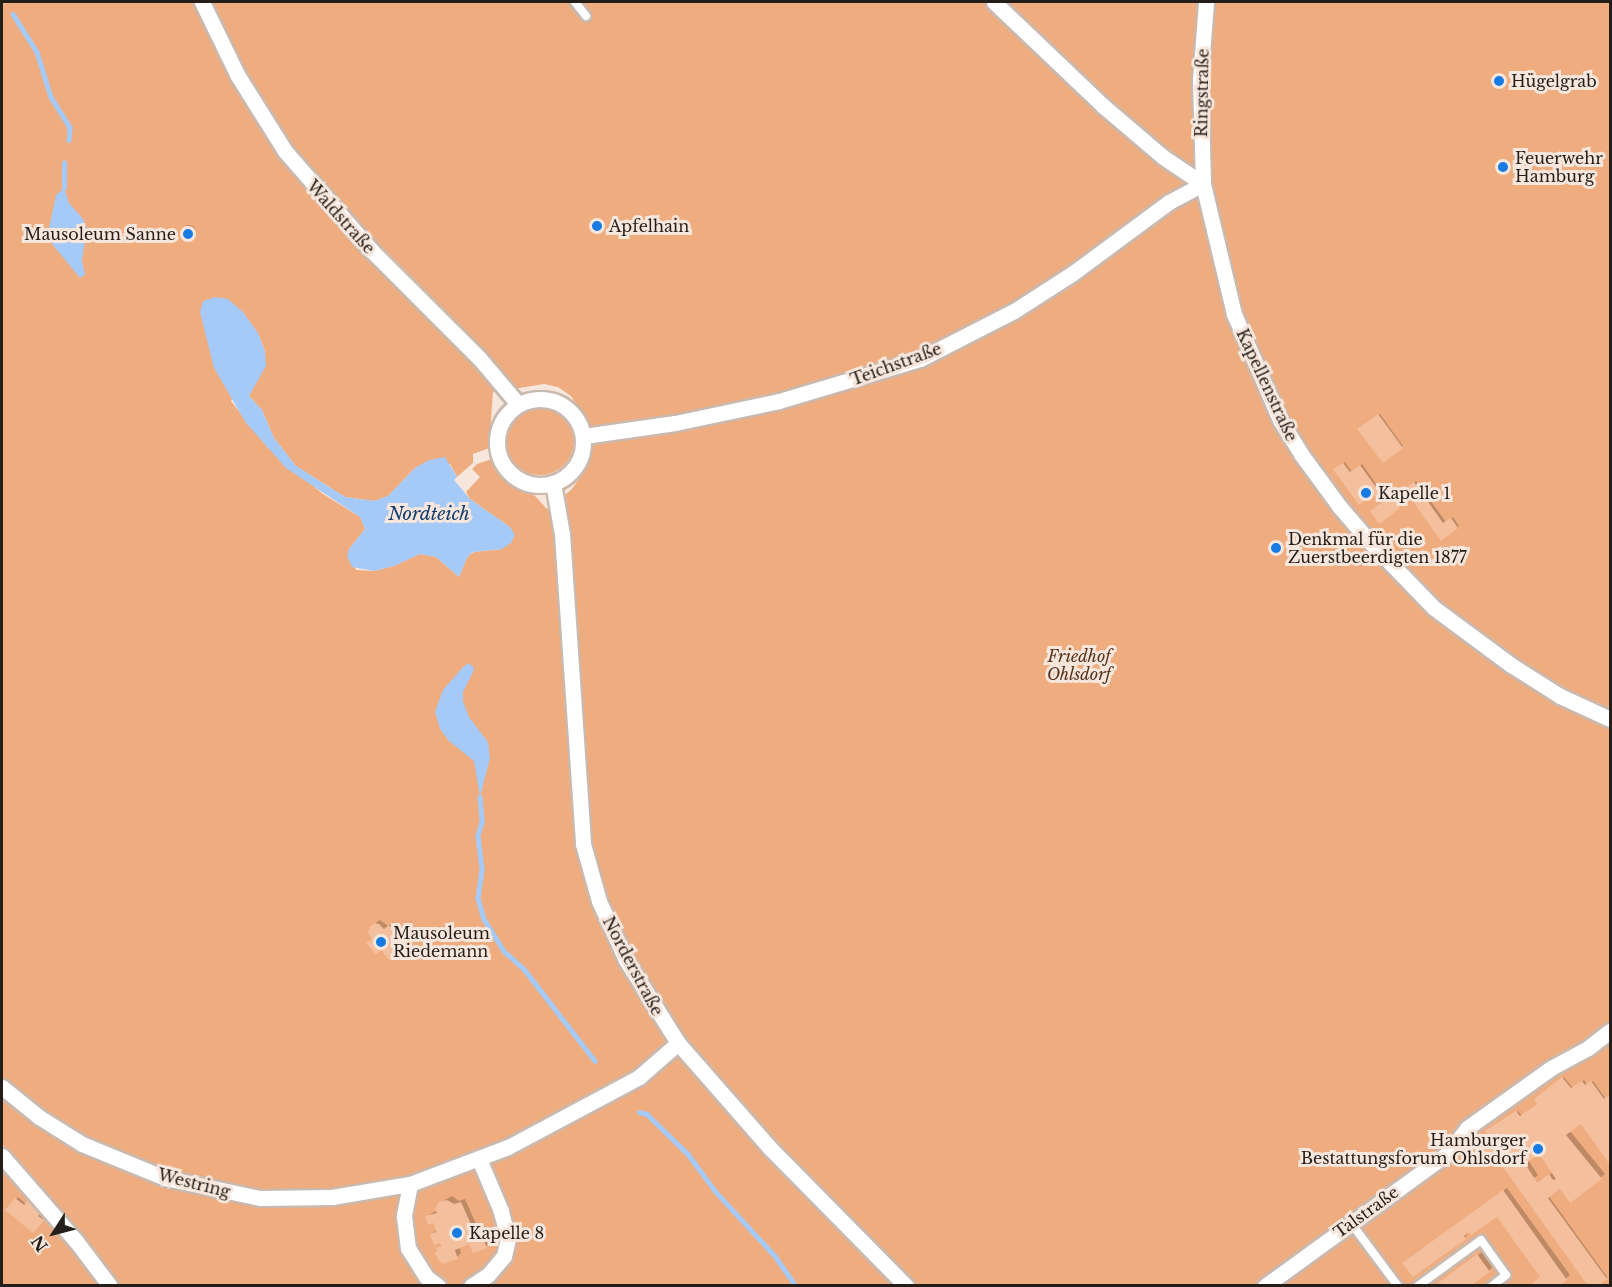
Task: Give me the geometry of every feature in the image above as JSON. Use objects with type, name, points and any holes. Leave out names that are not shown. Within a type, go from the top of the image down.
[{"type":"street","name":"Waldstraße","points":[[202,2],[238,76],[285,152],[371,250],[480,359],[518,404]]},
{"type":"street","points":[[994,2],[1102,105],[1163,157],[1203,184]]},
{"type":"street","name":"Ringstraße","points":[[1203,184],[1200,80],[1206,2]]},
{"type":"street","name":"Teichstraße","points":[[584,436],[675,423],[779,401],[920,359],[1014,311],[1072,273],[1169,202],[1203,184]]},
{"type":"street","name":"Kapellenstraße","points":[[1203,184],[1234,314],[1280,420],[1315,476],[1369,541],[1434,608],[1521,671],[1560,696],[1611,719]]},
{"type":"street","points":[[537,398],[561,403],[576,417],[584,436],[583,452],[575,468],[553,483],[539,485],[520,480],[505,467],[499,455],[498,432],[509,411],[518,404],[537,398]]},
{"type":"street","name":"Norderstraße","points":[[553,483],[562,534],[583,844],[599,901],[626,960],[678,1043],[770,1148],[906,1286]]},
{"type":"street","name":"Talstraße","points":[[1265,1286],[1447,1154],[1467,1128],[1551,1068],[1611,1032]]},
{"type":"street","name":"Westring","points":[[2,1087],[39,1117],[82,1144],[165,1178],[260,1198],[332,1197],[410,1184],[508,1147],[639,1077],[678,1043]]},
{"type":"street","points":[[2,1156],[76,1241],[110,1286]]},
{"type":"street","points":[[471,1286],[488,1275],[504,1256],[508,1238],[501,1211],[479,1158]]},
{"type":"street","points":[[410,1184],[404,1216],[408,1248],[428,1283]]},
{"type":"lane","points":[[575,2],[586,16]]},
{"type":"lane","points":[[1351,1223],[1398,1286]]},
{"type":"lane","points":[[1418,1286],[1481,1240],[1506,1275],[1492,1286]]},
{"type":"green space","name":"Friedhof Ohlsdorf","points":[[2,2],[1610,2],[1610,1285],[118,1285],[82,1237],[2,1144]],"holes":[[[258,333],[265,352],[249,396],[262,410],[274,438],[296,466],[345,497],[374,501],[388,496],[415,468],[450,464],[457,477],[473,463],[473,454],[489,448],[493,392],[544,384],[558,387],[571,396],[589,424],[589,456],[585,471],[571,490],[547,509],[535,496],[504,479],[492,459],[477,464],[472,469],[480,477],[466,492],[470,499],[510,527],[502,549],[474,552],[468,556],[459,577],[436,557],[420,554],[394,566],[374,571],[356,570],[349,549],[365,529],[360,517],[323,494],[268,448],[231,401]]]},
{"type":"green space","points":[[533,407],[547,407],[559,412],[569,422],[574,441],[569,460],[559,470],[547,475],[533,475],[521,470],[511,460],[506,448],[506,434],[511,422],[521,412]]},
{"type":"green space","points":[[2,1161],[27,1187],[101,1285],[2,1285]]},
{"type":"water","points":[[64,188],[69,203],[83,219],[87,229],[82,260],[85,275],[80,278],[52,244],[49,228],[56,195]]},
{"type":"water","name":"Nordteich","points":[[215,297],[228,299],[243,312],[258,333],[265,352],[266,366],[249,396],[262,410],[274,438],[296,466],[345,497],[374,501],[388,496],[415,468],[429,460],[445,457],[457,477],[454,480],[470,499],[510,527],[515,535],[511,543],[502,549],[473,552],[468,556],[459,577],[436,557],[420,554],[394,566],[374,571],[352,567],[347,556],[349,549],[365,529],[360,517],[286,468],[246,423],[214,368],[200,312],[203,301]]},
{"type":"water","points":[[469,663],[474,668],[463,692],[463,701],[469,717],[488,742],[490,758],[480,797],[474,761],[449,741],[440,729],[435,712],[443,690]]},
{"type":"building","name":"Mausoleum Sanne","points":[[188,226],[196,234],[188,242],[180,234]]},
{"type":"building","points":[[1378,414],[1403,448],[1383,463],[1357,429]]},
{"type":"building","name":"Kapelle 1","points":[[1343,463],[1350,472],[1360,465],[1381,494],[1388,489],[1400,508],[1379,524],[1370,511],[1381,503],[1374,494],[1359,505],[1333,469]]},
{"type":"building","points":[[1414,482],[1443,523],[1451,518],[1458,528],[1441,541],[1404,489]]},
{"type":"building","name":"Mausoleum Riedemann","points":[[374,923],[384,929],[389,925],[398,937],[393,941],[401,950],[389,960],[381,950],[376,955],[366,943],[372,939],[368,933]]},
{"type":"building","points":[[1562,1077],[1571,1088],[1582,1081],[1585,1085],[1591,1081],[1604,1099],[1610,1094],[1610,1165],[1581,1124],[1566,1135],[1602,1179],[1570,1203],[1560,1189],[1548,1198],[1607,1279],[1598,1286],[1588,1286],[1500,1163],[1494,1167],[1483,1152],[1493,1144],[1485,1131],[1516,1111],[1520,1116],[1537,1104],[1534,1099]],"holes":[[[1539,1154],[1556,1179],[1553,1180],[1549,1174],[1537,1182],[1525,1164]]]},
{"type":"building","points":[[1503,1190],[1567,1280],[1559,1286],[1528,1286],[1540,1277],[1497,1217],[1471,1235],[1469,1232],[1464,1236],[1466,1239],[1413,1277],[1402,1263]]},
{"type":"building","points":[[15,1198],[24,1205],[28,1200],[42,1212],[38,1216],[44,1220],[33,1233],[5,1210]]},
{"type":"building","name":"Kapelle 8","points":[[447,1200],[454,1204],[461,1202],[474,1231],[479,1229],[487,1248],[473,1253],[469,1244],[455,1250],[458,1259],[442,1264],[434,1253],[437,1252],[436,1248],[441,1246],[440,1243],[434,1245],[430,1234],[436,1232],[434,1223],[428,1225],[425,1216],[437,1213],[435,1209],[439,1202]]},
{"type":"building","points":[[1477,1254],[1490,1272],[1470,1286],[1434,1286]]},
{"type":"waterway","points":[[13,14],[37,52],[51,97],[70,127],[69,140]]},
{"type":"waterway","points":[[64,163],[64,188]]},
{"type":"waterway","points":[[480,797],[482,822],[478,836],[482,870],[478,898],[484,919],[504,951],[524,969],[595,1061]]},
{"type":"waterway","points":[[639,1112],[647,1114],[688,1154],[716,1192],[775,1256],[796,1286]]},
{"type":"place","name":"Hügelgrab","points":[[1499,81]]},
{"type":"place","name":"Feuerwehr Hamburg","points":[[1503,167]]},
{"type":"place","name":"Apfelhain","points":[[597,226]]},
{"type":"place","name":"Mausoleum Sanne","points":[[188,234]]},
{"type":"place","name":"Kapelle 1","points":[[1366,493]]},
{"type":"place","name":"Denkmal für die Zuerstbeerdigten 1877","points":[[1276,548]]},
{"type":"place","name":"Mausoleum Riedemann","points":[[381,942]]},
{"type":"place","name":"Hamburger Bestattungsforum Ohlsdorf","points":[[1538,1149]]},
{"type":"place","name":"Kapelle 8","points":[[457,1233]]}]
